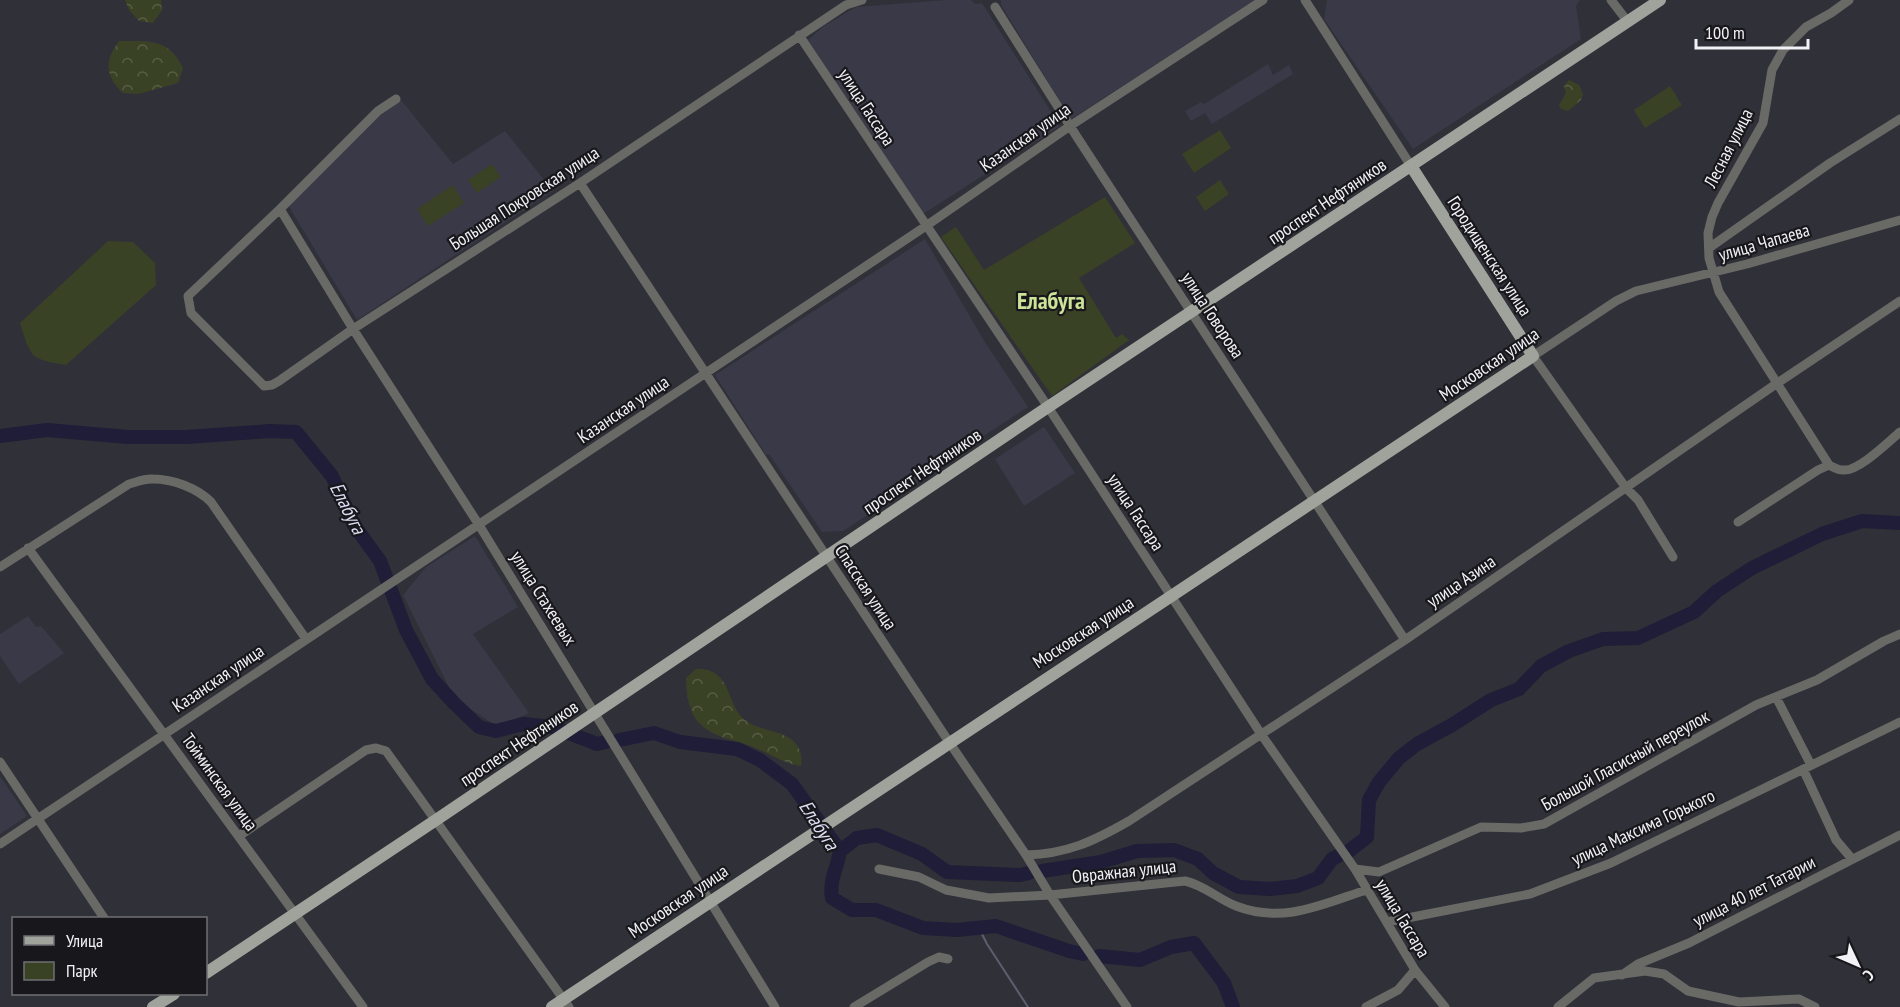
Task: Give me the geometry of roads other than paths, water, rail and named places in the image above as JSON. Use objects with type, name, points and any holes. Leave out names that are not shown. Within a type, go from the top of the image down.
[{"type":"main road","name":"проспект Нефтяников","points":[[207,971],[1660,0]]},
{"type":"main road","name":"Городищенская улица","points":[[1411,166],[1533,356]]},
{"type":"main road","name":"Московская улица","points":[[552,1007],[566,1003],[711,902],[949,742],[1533,356]]},
{"type":"street","name":"Большая Покровская улица","points":[[280,209],[188,296],[191,313],[261,384],[267,386],[279,381],[353,329],[580,183],[799,35],[846,5],[862,0]]},
{"type":"street","name":"Казанская улица","points":[[0,844],[926,226],[1070,126],[1263,0]]},
{"type":"street","name":"Городищенская улица","points":[[1305,0],[1411,166]]},
{"type":"street","points":[[1611,0],[1628,22]]},
{"type":"street","name":"Лесная улица","points":[[1829,465],[1719,292],[1712,274],[1708,233],[1712,217],[1763,123],[1772,70],[1783,50],[1806,27],[1850,0]]},
{"type":"street","name":"улица Говорова","points":[[995,7],[1405,640]]},
{"type":"street","name":"улица Гассара","points":[[799,35],[1048,407],[1261,734],[1355,869],[1415,970],[1445,1007]]},
{"type":"street","points":[[280,209],[378,111],[396,99]]},
{"type":"street","points":[[1709,248],[1830,163],[1900,119]]},
{"type":"street","name":"Спасская улица","points":[[580,183],[704,374],[1026,855],[1050,896],[1127,1007]]},
{"type":"street","name":"улица Стахеевых","points":[[280,209],[353,329],[596,713],[775,1007]]},
{"type":"street","name":"улица Чапаева","points":[[1636,291],[1659,284],[1712,274],[1900,220]]},
{"type":"street","name":"Московская улица","points":[[1533,356],[1616,301],[1636,291]]},
{"type":"street","name":"улица Азина","points":[[1026,855],[1047,854],[1070,849],[1097,840],[1129,821],[1405,640],[1900,301]]},
{"type":"street","name":"Городищенская улица","points":[[1533,356],[1626,488],[1638,500],[1673,556]]},
{"type":"street","points":[[1738,522],[1818,470],[1829,465],[1841,470],[1851,469],[1900,432]]},
{"type":"street","points":[[0,567],[134,483],[151,478],[159,479],[180,484],[205,496],[211,502],[306,639]]},
{"type":"street","name":"Тойминская улица","points":[[28,548],[363,1007]]},
{"type":"street","name":"Большой Гласисный переулок","points":[[1355,869],[1379,872],[1482,827],[1521,828],[1544,824],[1756,705],[1817,680],[1900,634]]},
{"type":"street","points":[[1776,697],[1836,840],[1852,859]]},
{"type":"street","name":"улица Максима Горького","points":[[1387,922],[1530,894],[1611,863],[1900,722]]},
{"type":"street","points":[[239,836],[366,750],[381,749],[390,755],[566,1003]]},
{"type":"street","points":[[0,762],[103,917]]},
{"type":"street","name":"улица 40 лет Татарии","points":[[1622,975],[1638,964],[1689,943],[1900,835]]},
{"type":"street","name":"Овражная улица","points":[[879,869],[919,877],[946,890],[989,898],[1050,896],[1185,881],[1194,883],[1228,903],[1274,915],[1308,909],[1366,890]]},
{"type":"street","points":[[854,1007],[928,962],[939,957],[948,959]]},
{"type":"street","points":[[1366,1007],[1398,990],[1415,970]]},
{"type":"street","points":[[1558,1007],[1594,978],[1646,971],[1664,974],[1688,992],[1739,1002],[1799,999],[1815,1007]]},
{"type":"waterway","name":"Елабуга","points":[[0,436],[47,430],[128,437],[296,432],[332,476],[354,525],[380,561],[406,630],[432,679],[454,703],[479,727],[496,731],[523,724],[553,727],[597,744],[606,742]]},
{"type":"waterway","points":[[1349,851],[1367,837],[1369,800],[1379,782],[1399,758],[1417,744],[1491,700],[1519,689],[1541,666],[1569,651],[1603,639],[1638,638],[1694,612],[1717,591],[1752,568],[1822,534],[1862,521],[1900,523]]},
{"type":"waterway","name":"Елабуга","points":[[619,740],[654,733],[680,742],[737,749],[760,760],[792,784],[840,851],[832,880],[832,898],[852,910],[876,910],[923,928],[957,930],[996,926],[1083,954]]},
{"type":"waterway","points":[[840,851],[857,838],[877,835],[922,854],[947,872],[1020,875],[1029,873]]},
{"type":"waterway","name":"Елабуга","points":[[1042,871],[1101,862],[1137,851],[1174,850],[1198,859],[1213,873],[1239,887],[1270,889],[1297,886],[1318,878],[1332,859],[1338,856]]},
{"type":"waterway","points":[[979,928],[1028,1007]]},
{"type":"waterway","name":"Елабуга","points":[[1099,956],[1140,960],[1171,947],[1194,943],[1224,983],[1233,1007]]},
{"type":"district","name":"Елабуга","points":[[1051,300]]}]
